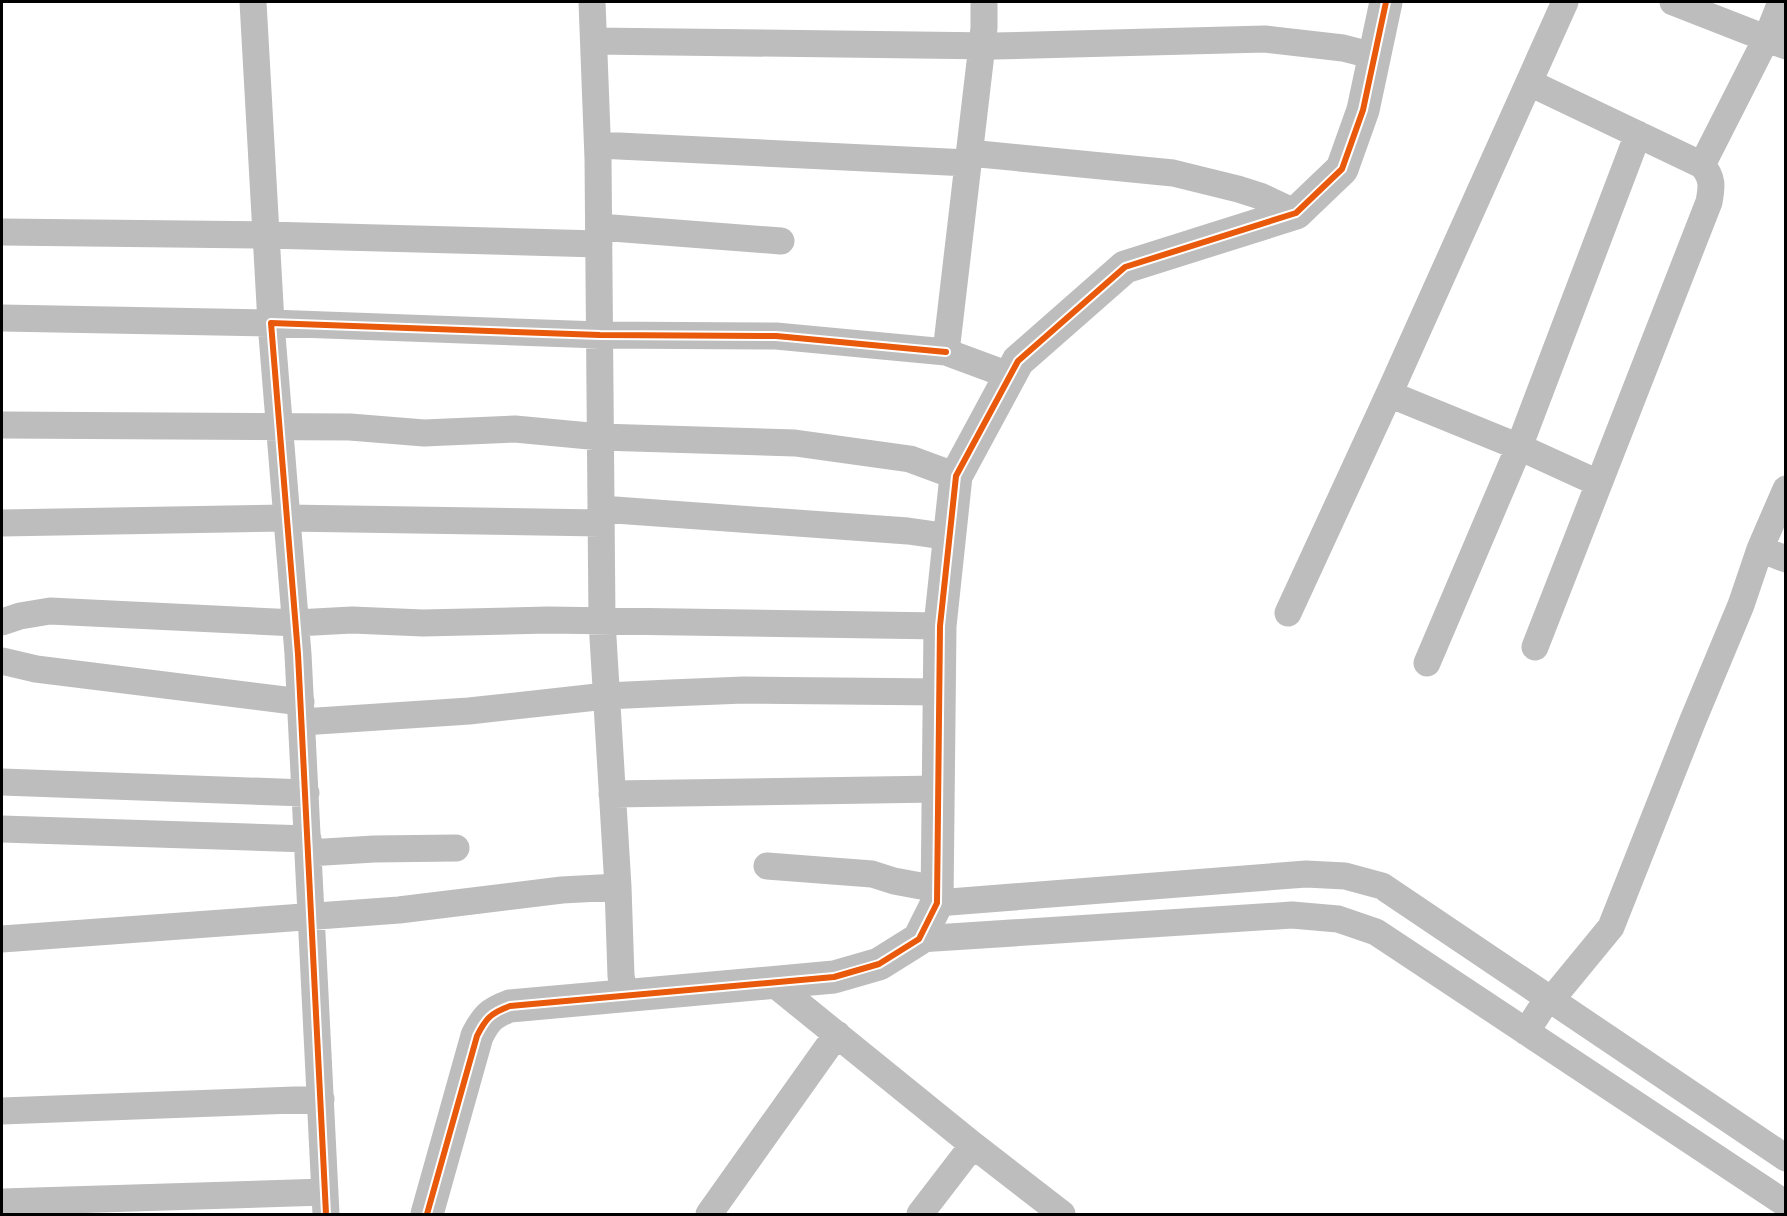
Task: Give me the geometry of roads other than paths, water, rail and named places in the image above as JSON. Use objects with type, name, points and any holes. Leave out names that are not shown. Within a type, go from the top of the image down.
[{"type":"street","points":[[2,1202],[326,1203],[296,623],[271,323],[253,2]]},
{"type":"street","points":[[592,2],[598,146],[602,621],[622,976]]},
{"type":"street","points":[[946,352],[982,45],[984,2]]},
{"type":"street","points":[[919,939],[937,896],[940,626],[950,537],[933,467],[996,370],[1018,361],[1125,267],[1296,213],[1342,169],[1363,110],[1386,2]]},
{"type":"street","points":[[1288,613],[1566,2]]},
{"type":"street","points":[[1672,2],[1776,42]]},
{"type":"street","points":[[1702,165],[1776,42],[1781,2]]},
{"type":"street","points":[[594,41],[982,45],[1265,39],[1333,47],[1374,56]]},
{"type":"street","points":[[1530,83],[1702,165],[1711,175],[1712,187],[1709,202],[1535,647]]},
{"type":"street","points":[[1427,663],[1519,447],[1638,135]]},
{"type":"street","points":[[598,146],[969,158],[1173,173],[1249,192],[1296,213]]},
{"type":"street","points":[[2,232],[267,236],[599,236],[781,241]]},
{"type":"street","points":[[2,318],[271,323],[600,335],[776,336],[946,352],[996,370]]},
{"type":"street","points":[[1389,394],[1519,447],[1598,483]]},
{"type":"street","points":[[2,425],[350,427],[424,433],[514,429],[600,437],[795,443],[933,467]]},
{"type":"street","points":[[1548,998],[1551,1000],[1611,927],[1741,605],[1760,549],[1785,489]]},
{"type":"street","points":[[2,523],[601,516],[896,530],[950,537]]},
{"type":"street","points":[[1760,549],[1785,559]]},
{"type":"street","points":[[2,622],[20,616],[50,611],[296,623],[352,620],[423,623],[548,620],[940,626]]},
{"type":"street","points":[[2,661],[36,669],[301,712],[469,711],[606,696],[744,690],[939,692]]},
{"type":"street","points":[[2,782],[306,793]]},
{"type":"street","points":[[612,794],[938,789]]},
{"type":"street","points":[[2,829],[308,846],[456,848]]},
{"type":"street","points":[[767,866],[883,878],[937,896],[1306,874],[1345,876],[1382,886],[1785,1158]]},
{"type":"street","points":[[2,939],[399,910],[562,890],[618,887]]},
{"type":"street","points":[[427,1215],[477,1036],[484,1022],[494,1011],[622,976],[773,982],[834,977],[879,964],[919,939],[1293,915],[1338,919],[1376,932],[1785,1204]]},
{"type":"street","points":[[773,982],[972,1145],[1062,1215]]},
{"type":"street","points":[[1526,1032],[1548,998]]},
{"type":"street","points":[[709,1215],[837,1034]]},
{"type":"street","points":[[2,1111],[321,1099]]},
{"type":"street","points":[[920,1215],[972,1145]]}]
